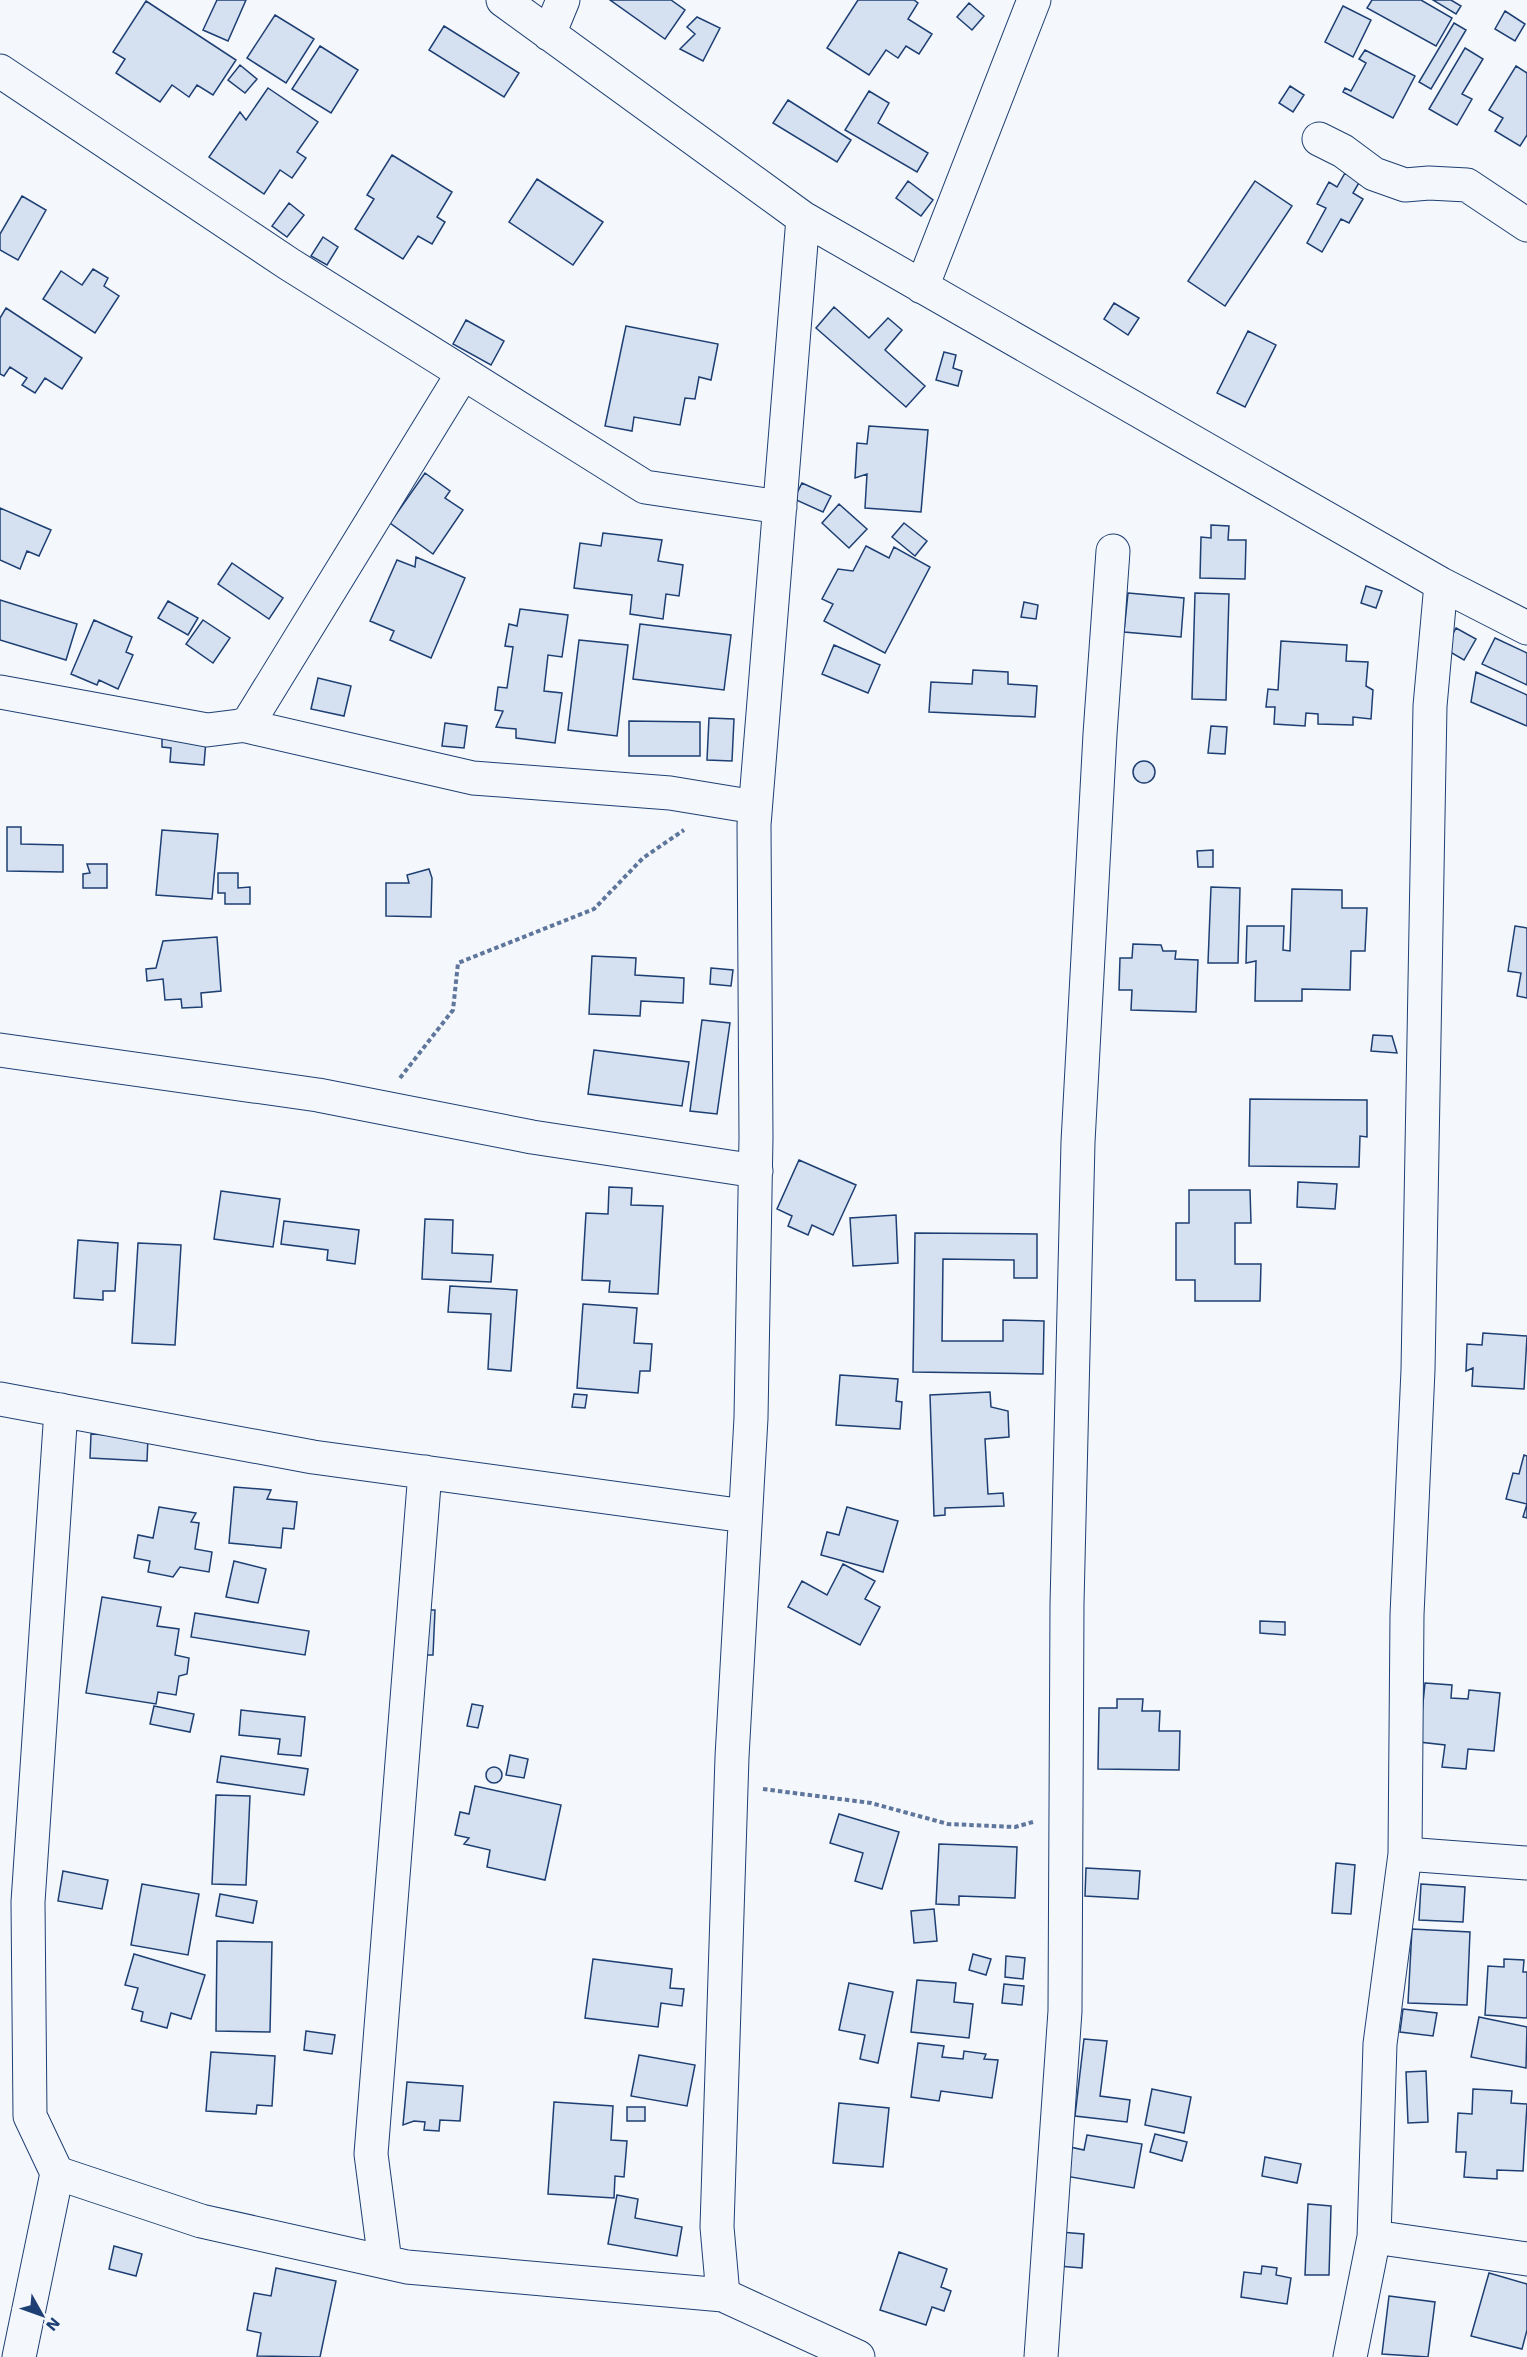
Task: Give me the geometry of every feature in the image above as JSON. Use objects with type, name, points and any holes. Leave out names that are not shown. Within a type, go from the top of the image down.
[{"type":"street","points":[[503,0],[804,218],[1441,584],[1527,628]]},
{"type":"street","points":[[549,34],[563,0]]},
{"type":"street","points":[[922,286],[1034,0]]},
{"type":"street","points":[[0,71],[289,264],[645,487],[780,507]]},
{"type":"street","points":[[1319,139],[1343,151],[1374,174],[1405,185],[1430,183],[1467,186],[1527,225]]},
{"type":"street","points":[[723,2295],[717,2227],[732,1785],[751,1418],[756,1171],[739,804],[780,507],[804,218]]},
{"type":"street","points":[[0,692],[207,730],[248,724],[463,373]]},
{"type":"street","points":[[1041,2357],[1065,2011],[1067,1604],[1078,1142],[1100,734],[1113,551]]},
{"type":"street","points":[[1350,2357],[1374,2237],[1380,2044],[1404,1854],[1407,1615],[1418,1370],[1430,706],[1441,584]]},
{"type":"street","points":[[242,725],[473,778],[670,793],[739,804]]},
{"type":"street","points":[[0,1050],[306,1094],[532,1137],[756,1171]]},
{"type":"street","points":[[0,1399],[313,1457],[746,1516]]},
{"type":"street","points":[[19,2357],[57,2173],[30,2116],[28,1902],[61,1410]]},
{"type":"street","points":[[385,2262],[371,2154],[425,1472]]},
{"type":"street","points":[[1404,1854],[1527,1863]]},
{"type":"street","points":[[57,2173],[201,2221],[407,2267],[723,2295],[858,2357]]},
{"type":"street","points":[[1374,2237],[1527,2259]]},
{"type":"path","points":[[376,1106],[453,1010],[458,963],[594,909],[643,858],[739,804]]},
{"type":"path","points":[[732,1785],[871,1803],[948,1824],[1015,1827],[1066,1813]]},
{"type":"building","points":[[217,0],[246,0],[228,41],[203,30]]},
{"type":"building","points":[[610,0],[671,0],[685,10],[665,39]]},
{"type":"building","points":[[858,0],[914,0],[918,3],[908,19],[932,34],[919,54],[906,46],[898,58],[886,50],[869,75],[827,48]]},
{"type":"building","points":[[1372,0],[1421,0],[1452,18],[1436,46],[1367,8]]},
{"type":"building","points":[[1433,0],[1451,0],[1461,6],[1456,14]]},
{"type":"building","points":[[146,1],[236,60],[213,95],[197,85],[189,97],[172,85],[160,102],[116,73],[125,59],[113,52]]},
{"type":"building","points":[[969,3],[984,16],[972,30],[957,17]]},
{"type":"building","points":[[1343,6],[1371,20],[1353,57],[1325,42]]},
{"type":"building","points":[[1505,11],[1525,24],[1515,41],[1495,29]]},
{"type":"building","points":[[275,15],[314,39],[286,83],[247,58]]},
{"type":"building","points":[[697,17],[720,28],[703,61],[680,49],[695,34],[687,27]]},
{"type":"building","points":[[1454,23],[1466,30],[1431,89],[1419,82]]},
{"type":"building","points":[[444,26],[519,73],[504,97],[429,50]]},
{"type":"building","points":[[320,46],[358,70],[331,113],[292,89]]},
{"type":"building","points":[[1465,48],[1483,59],[1462,94],[1472,99],[1457,125],[1429,109]]},
{"type":"building","points":[[1365,50],[1415,76],[1393,118],[1343,92],[1345,88],[1351,91],[1366,63],[1359,59]]},
{"type":"building","points":[[240,65],[257,79],[245,93],[228,80]]},
{"type":"building","points":[[1516,66],[1527,73],[1527,135],[1520,146],[1495,131],[1503,118],[1489,110]]},
{"type":"building","points":[[1290,86],[1304,95],[1293,112],[1279,103]]},
{"type":"building","points":[[268,88],[318,122],[297,152],[306,158],[292,178],[280,170],[264,194],[209,157],[240,112],[246,120]]},
{"type":"building","points":[[869,91],[889,103],[878,123],[928,153],[917,172],[845,130]]},
{"type":"building","points":[[788,100],[851,140],[837,162],[773,123]]},
{"type":"building","points":[[392,155],[452,192],[437,217],[445,222],[432,244],[418,236],[403,259],[355,229],[374,199],[367,195]]},
{"type":"building","points":[[1345,173],[1360,181],[1353,193],[1363,199],[1349,223],[1341,219],[1322,252],[1307,243],[1326,208],[1317,204],[1329,182],[1337,187]]},
{"type":"building","points":[[537,179],[603,222],[573,265],[509,222]]},
{"type":"building","points":[[908,181],[933,200],[921,216],[896,198]]},
{"type":"building","points":[[1255,181],[1292,206],[1225,306],[1188,281]]},
{"type":"building","points":[[22,196],[46,210],[18,260],[0,250],[0,234]]},
{"type":"building","points":[[289,203],[304,215],[287,237],[272,226]]},
{"type":"building","points":[[323,237],[338,247],[327,265],[311,256]]},
{"type":"building","points":[[93,269],[108,278],[104,286],[119,296],[95,333],[43,299],[61,271],[82,285]]},
{"type":"building","points":[[1114,303],[1139,318],[1128,335],[1104,319]]},
{"type":"building","points":[[834,307],[869,338],[888,318],[902,330],[885,350],[925,386],[906,407],[816,328]]},
{"type":"building","points":[[6,308],[82,358],[62,389],[45,378],[35,393],[22,385],[27,378],[10,367],[4,376],[0,374],[0,318]]},
{"type":"building","points":[[466,320],[504,341],[491,365],[453,344]]},
{"type":"building","points":[[626,326],[718,344],[711,380],[699,377],[695,399],[685,398],[680,425],[634,417],[632,431],[605,426]]},
{"type":"building","points":[[1248,331],[1276,345],[1245,407],[1217,393]]},
{"type":"building","points":[[944,352],[956,355],[953,368],[962,371],[958,386],[936,380]]},
{"type":"building","points":[[869,426],[928,430],[921,512],[865,508],[867,474],[855,478],[857,443],[867,444]]},
{"type":"building","points":[[425,473],[450,491],[445,498],[463,510],[433,554],[390,523]]},
{"type":"building","points":[[802,483],[831,496],[823,512],[794,499]]},
{"type":"building","points":[[839,504],[867,529],[849,548],[822,523]]},
{"type":"building","points":[[0,508],[51,530],[39,556],[27,551],[20,569],[0,560]]},
{"type":"building","points":[[904,523],[927,541],[915,556],[892,537]]},
{"type":"building","points":[[1211,525],[1229,526],[1228,540],[1246,540],[1245,579],[1200,578],[1201,537],[1211,538]]},
{"type":"building","points":[[603,533],[662,540],[658,561],[683,565],[679,596],[666,594],[663,619],[630,614],[632,595],[574,588],[580,543],[601,546]]},
{"type":"building","points":[[866,546],[889,558],[894,547],[930,567],[885,653],[824,621],[833,604],[822,599],[838,569],[853,571]]},
{"type":"building","points":[[416,557],[465,578],[431,658],[390,640],[394,631],[370,621],[397,560],[415,567]]},
{"type":"building","points":[[232,563],[283,598],[269,619],[218,584]]},
{"type":"building","points":[[1366,586],[1382,591],[1376,608],[1361,603]]},
{"type":"building","points":[[1128,593],[1184,598],[1181,637],[1124,632]]},
{"type":"building","points":[[1195,593],[1229,594],[1226,700],[1192,699]]},
{"type":"building","points":[[0,600],[77,624],[66,660],[0,640]]},
{"type":"building","points":[[168,601],[198,618],[188,635],[158,618]]},
{"type":"building","points":[[1024,602],[1038,605],[1036,619],[1021,617]]},
{"type":"building","points":[[520,609],[568,615],[562,657],[548,655],[544,691],[562,693],[555,743],[516,738],[516,729],[496,727],[503,711],[495,710],[498,687],[507,688],[513,647],[505,646],[509,624],[517,626]]},
{"type":"building","points":[[94,620],[132,637],[126,652],[133,655],[118,689],[99,680],[97,685],[71,674]]},
{"type":"building","points":[[203,620],[230,638],[213,663],[186,644]]},
{"type":"building","points":[[640,624],[731,635],[724,690],[633,679]]},
{"type":"building","points":[[1456,628],[1476,639],[1464,660],[1445,649]]},
{"type":"building","points":[[1495,638],[1527,653],[1527,685],[1482,664]]},
{"type":"building","points":[[579,640],[628,645],[617,736],[568,730]]},
{"type":"building","points":[[1281,641],[1347,645],[1346,661],[1368,662],[1366,686],[1373,690],[1371,719],[1353,717],[1353,725],[1318,724],[1318,714],[1306,713],[1305,726],[1274,724],[1275,707],[1266,707],[1268,689],[1278,690]]},
{"type":"building","points":[[834,645],[880,665],[868,693],[822,674]]},
{"type":"building","points":[[973,670],[1008,672],[1008,684],[1037,686],[1035,717],[929,712],[931,682],[972,684]]},
{"type":"building","points":[[1476,672],[1527,695],[1527,726],[1471,702]]},
{"type":"building","points":[[318,678],[351,686],[344,716],[311,709]]},
{"type":"building","points":[[709,718],[734,719],[732,761],[707,760]]},
{"type":"building","points":[[629,721],[700,722],[700,756],[629,756]]},
{"type":"building","points":[[445,723],[467,726],[464,748],[442,746]]},
{"type":"building","points":[[1211,726],[1227,727],[1225,754],[1208,753]]},
{"type":"building","points":[[162,736],[206,740],[204,765],[170,762],[171,748],[162,747]]},
{"type":"building","points":[[1144,761],[1152,764],[1155,772],[1152,780],[1144,783],[1136,780],[1133,772],[1136,764]]},
{"type":"building","points":[[7,827],[21,827],[21,844],[63,845],[63,872],[7,871]]},
{"type":"building","points":[[162,830],[218,834],[212,899],[156,895]]},
{"type":"building","points":[[1213,850],[1213,867],[1198,867],[1197,851]]},
{"type":"building","points":[[87,864],[107,864],[107,888],[83,888],[83,874],[90,873]]},
{"type":"building","points":[[429,869],[432,878],[431,917],[386,916],[386,883],[409,883],[407,875]]},
{"type":"building","points":[[218,873],[238,873],[238,888],[250,887],[250,904],[225,904],[225,893],[218,893]]},
{"type":"building","points":[[1211,887],[1240,888],[1238,963],[1208,963]]},
{"type":"building","points":[[1292,889],[1342,890],[1342,908],[1367,908],[1365,951],[1351,951],[1350,990],[1302,989],[1302,1001],[1255,1001],[1256,961],[1246,963],[1247,926],[1284,926],[1283,950],[1290,951]]},
{"type":"building","points":[[1515,926],[1527,928],[1527,998],[1517,996],[1521,973],[1508,971]]},
{"type":"building","points":[[217,937],[221,991],[201,993],[202,1007],[182,1008],[181,999],[165,1000],[163,979],[147,981],[146,969],[156,968],[163,941]]},
{"type":"building","points":[[1133,944],[1161,945],[1163,951],[1176,951],[1175,959],[1198,960],[1196,1012],[1131,1010],[1132,990],[1119,990],[1120,958],[1132,958]]},
{"type":"building","points":[[592,956],[636,958],[635,975],[684,978],[683,1003],[641,1001],[640,1016],[589,1014]]},
{"type":"building","points":[[711,968],[733,970],[731,986],[710,984]]},
{"type":"building","points":[[702,1020],[730,1023],[717,1114],[690,1111]]},
{"type":"building","points":[[1373,1035],[1392,1036],[1397,1053],[1371,1051]]},
{"type":"building","points":[[594,1050],[689,1062],[682,1106],[588,1094]]},
{"type":"building","points":[[1250,1099],[1367,1100],[1367,1137],[1360,1136],[1359,1167],[1249,1166]]},
{"type":"building","points":[[799,1160],[856,1185],[833,1235],[812,1225],[808,1235],[788,1226],[792,1216],[777,1209]]},
{"type":"building","points":[[1298,1182],[1337,1184],[1335,1209],[1297,1207]]},
{"type":"building","points":[[609,1187],[632,1188],[631,1205],[663,1206],[658,1294],[609,1292],[610,1281],[582,1280],[586,1213],[608,1214]]},
{"type":"building","points":[[1189,1190],[1250,1190],[1251,1223],[1235,1223],[1235,1264],[1261,1264],[1260,1301],[1195,1301],[1195,1280],[1176,1280],[1176,1223],[1189,1223]]},
{"type":"building","points":[[221,1191],[280,1199],[273,1247],[214,1239]]},
{"type":"building","points":[[896,1215],[898,1263],[853,1266],[850,1218]]},
{"type":"building","points":[[425,1219],[453,1220],[452,1253],[493,1255],[491,1282],[422,1279]]},
{"type":"building","points":[[284,1221],[359,1230],[355,1264],[327,1260],[328,1250],[281,1244]]},
{"type":"building","points":[[915,1233],[1037,1234],[1037,1278],[1014,1278],[1014,1260],[943,1259],[942,1341],[1003,1341],[1003,1320],[1044,1321],[1043,1374],[913,1372]]},
{"type":"building","points":[[78,1240],[118,1243],[115,1291],[103,1291],[103,1300],[74,1298]]},
{"type":"building","points":[[138,1243],[181,1245],[175,1345],[132,1343]]},
{"type":"building","points":[[450,1286],[517,1290],[511,1371],[488,1369],[491,1314],[448,1312]]},
{"type":"building","points":[[583,1304],[637,1308],[634,1343],[652,1344],[650,1371],[640,1371],[638,1393],[577,1388]]},
{"type":"building","points":[[1483,1333],[1527,1336],[1524,1389],[1472,1386],[1473,1368],[1466,1371],[1467,1344],[1482,1345]]},
{"type":"building","points":[[840,1375],[898,1379],[896,1401],[902,1402],[900,1429],[836,1425]]},
{"type":"building","points":[[990,1392],[991,1407],[1008,1411],[1009,1437],[985,1439],[988,1494],[1003,1493],[1004,1506],[945,1508],[945,1515],[934,1516],[930,1395]]},
{"type":"building","points":[[574,1394],[587,1395],[585,1408],[572,1407]]},
{"type":"building","points":[[91,1434],[148,1437],[147,1461],[90,1458]]},
{"type":"building","points":[[1524,1455],[1527,1456],[1527,1504],[1506,1499],[1513,1473],[1519,1474]]},
{"type":"building","points":[[234,1487],[271,1490],[267,1499],[297,1502],[294,1529],[283,1528],[281,1548],[229,1543]]},
{"type":"building","points":[[1527,1504],[1527,1518],[1523,1517]]},
{"type":"building","points":[[159,1507],[196,1513],[191,1522],[199,1523],[195,1549],[212,1552],[209,1572],[180,1567],[173,1577],[148,1572],[150,1561],[134,1558],[138,1535],[153,1538]]},
{"type":"building","points":[[847,1507],[898,1521],[883,1572],[821,1555],[827,1532],[839,1535]]},
{"type":"building","points":[[234,1561],[266,1569],[258,1603],[226,1597]]},
{"type":"building","points":[[843,1564],[875,1581],[865,1599],[880,1607],[860,1645],[788,1607],[802,1581],[827,1595]]},
{"type":"building","points":[[102,1597],[161,1607],[157,1626],[179,1629],[175,1655],[189,1658],[187,1674],[179,1676],[176,1695],[158,1692],[156,1704],[86,1693]]},
{"type":"building","points":[[417,1610],[435,1610],[433,1655],[416,1655]]},
{"type":"building","points":[[195,1613],[309,1631],[305,1655],[191,1637]]},
{"type":"building","points":[[1260,1621],[1285,1622],[1285,1635],[1260,1633]]},
{"type":"building","points":[[1425,1683],[1452,1685],[1451,1698],[1468,1699],[1469,1690],[1500,1693],[1494,1751],[1468,1749],[1466,1769],[1442,1767],[1445,1745],[1419,1742]]},
{"type":"building","points":[[1117,1699],[1143,1699],[1142,1711],[1160,1711],[1159,1731],[1180,1731],[1179,1770],[1098,1769],[1099,1708],[1117,1708]]},
{"type":"building","points":[[472,1704],[483,1706],[478,1728],[467,1726]]},
{"type":"building","points":[[154,1706],[194,1714],[190,1732],[150,1724]]},
{"type":"building","points":[[241,1710],[305,1717],[301,1756],[278,1754],[280,1739],[239,1735]]},
{"type":"building","points":[[510,1755],[528,1759],[524,1778],[506,1775]]},
{"type":"building","points":[[221,1756],[308,1769],[304,1795],[217,1782]]},
{"type":"building","points":[[494,1767],[500,1769],[502,1775],[500,1781],[494,1783],[488,1781],[486,1775],[488,1769]]},
{"type":"building","points":[[475,1786],[561,1805],[545,1880],[487,1867],[490,1850],[464,1844],[469,1838],[455,1835],[460,1812],[469,1814]]},
{"type":"building","points":[[216,1795],[250,1796],[246,1885],[212,1884]]},
{"type":"building","points":[[839,1814],[899,1832],[882,1889],[855,1881],[863,1853],[830,1843]]},
{"type":"building","points":[[939,1844],[1017,1847],[1015,1898],[959,1896],[959,1905],[936,1904]]},
{"type":"building","points":[[1336,1863],[1355,1865],[1351,1914],[1332,1913]]},
{"type":"building","points":[[1086,1868],[1140,1871],[1138,1899],[1085,1896]]},
{"type":"building","points":[[63,1871],[108,1880],[102,1909],[58,1901]]},
{"type":"building","points":[[142,1884],[199,1894],[188,1955],[131,1945]]},
{"type":"building","points":[[1421,1884],[1465,1887],[1463,1922],[1419,1920]]},
{"type":"building","points":[[220,1894],[257,1901],[253,1923],[216,1916]]},
{"type":"building","points":[[934,1909],[937,1941],[914,1943],[911,1911]]},
{"type":"building","points":[[1412,1929],[1470,1932],[1467,2005],[1408,2003]]},
{"type":"building","points":[[217,1941],[272,1942],[270,2032],[216,2031]]},
{"type":"building","points":[[134,1954],[205,1975],[191,2019],[171,2013],[167,2028],[141,2021],[143,2012],[132,2009],[138,1988],[125,1985]]},
{"type":"building","points":[[973,1954],[991,1959],[986,1975],[969,1970]]},
{"type":"building","points":[[1006,1956],[1025,1958],[1023,1979],[1005,1977]]},
{"type":"building","points":[[593,1959],[672,1969],[670,1988],[684,1989],[682,2006],[661,2003],[658,2027],[585,2018]]},
{"type":"building","points":[[1504,1959],[1524,1960],[1523,1972],[1527,1972],[1527,2018],[1485,2015],[1488,1966],[1504,1967]]},
{"type":"building","points":[[917,1980],[956,1983],[954,2002],[973,2004],[969,2038],[911,2032]]},
{"type":"building","points":[[849,1983],[893,1992],[878,2063],[860,2059],[865,2035],[839,2030]]},
{"type":"building","points":[[1004,1984],[1024,1986],[1022,2005],[1002,2003]]},
{"type":"building","points":[[1403,2009],[1437,2013],[1433,2036],[1400,2032]]},
{"type":"building","points":[[1479,2017],[1527,2027],[1526,2068],[1471,2057]]},
{"type":"building","points":[[306,2031],[335,2035],[332,2054],[304,2050]]},
{"type":"building","points":[[1084,2039],[1107,2041],[1100,2096],[1130,2100],[1127,2122],[1075,2116]]},
{"type":"building","points":[[918,2043],[944,2046],[942,2057],[963,2059],[964,2051],[986,2054],[984,2059],[998,2060],[992,2098],[941,2091],[939,2101],[911,2097]]},
{"type":"building","points":[[211,2052],[275,2056],[272,2106],[257,2105],[256,2114],[206,2111]]},
{"type":"building","points":[[639,2055],[695,2065],[687,2106],[631,2096]]},
{"type":"building","points":[[1426,2071],[1428,2122],[1408,2123],[1406,2072]]},
{"type":"building","points":[[407,2082],[463,2086],[460,2121],[440,2120],[439,2131],[424,2130],[425,2122],[414,2121],[403,2125]]},
{"type":"building","points":[[1152,2089],[1191,2097],[1184,2133],[1145,2125]]},
{"type":"building","points":[[1473,2089],[1512,2091],[1511,2103],[1527,2104],[1523,2171],[1497,2170],[1497,2179],[1464,2177],[1466,2152],[1456,2152],[1458,2113],[1472,2114]]},
{"type":"building","points":[[554,2102],[613,2106],[611,2140],[627,2141],[624,2177],[615,2176],[614,2198],[548,2194]]},
{"type":"building","points":[[839,2103],[889,2108],[883,2167],[833,2163]]},
{"type":"building","points":[[627,2107],[645,2107],[645,2121],[627,2121]]},
{"type":"building","points":[[1155,2134],[1187,2142],[1182,2161],[1150,2152]]},
{"type":"building","points":[[1087,2135],[1142,2144],[1134,2188],[1065,2176],[1070,2147],[1084,2150]]},
{"type":"building","points":[[1265,2157],[1301,2164],[1297,2183],[1262,2176]]},
{"type":"building","points":[[617,2195],[638,2199],[635,2218],[682,2227],[677,2256],[608,2244]]},
{"type":"building","points":[[1308,2204],[1331,2206],[1329,2275],[1305,2275]]},
{"type":"building","points":[[1060,2232],[1084,2234],[1082,2268],[1058,2266]]},
{"type":"building","points":[[114,2246],[142,2254],[136,2276],[109,2269]]},
{"type":"building","points":[[899,2252],[947,2269],[941,2287],[951,2291],[944,2311],[932,2307],[926,2325],[880,2310]]},
{"type":"building","points":[[1262,2266],[1277,2268],[1276,2275],[1291,2278],[1287,2304],[1241,2297],[1244,2272],[1261,2274]]},
{"type":"building","points":[[276,2268],[336,2281],[320,2357],[257,2356],[261,2333],[247,2330],[254,2293],[271,2296]]},
{"type":"building","points":[[1489,2273],[1527,2284],[1527,2330],[1522,2349],[1471,2336]]},
{"type":"building","points":[[1389,2296],[1435,2302],[1428,2357],[1382,2354]]}]
